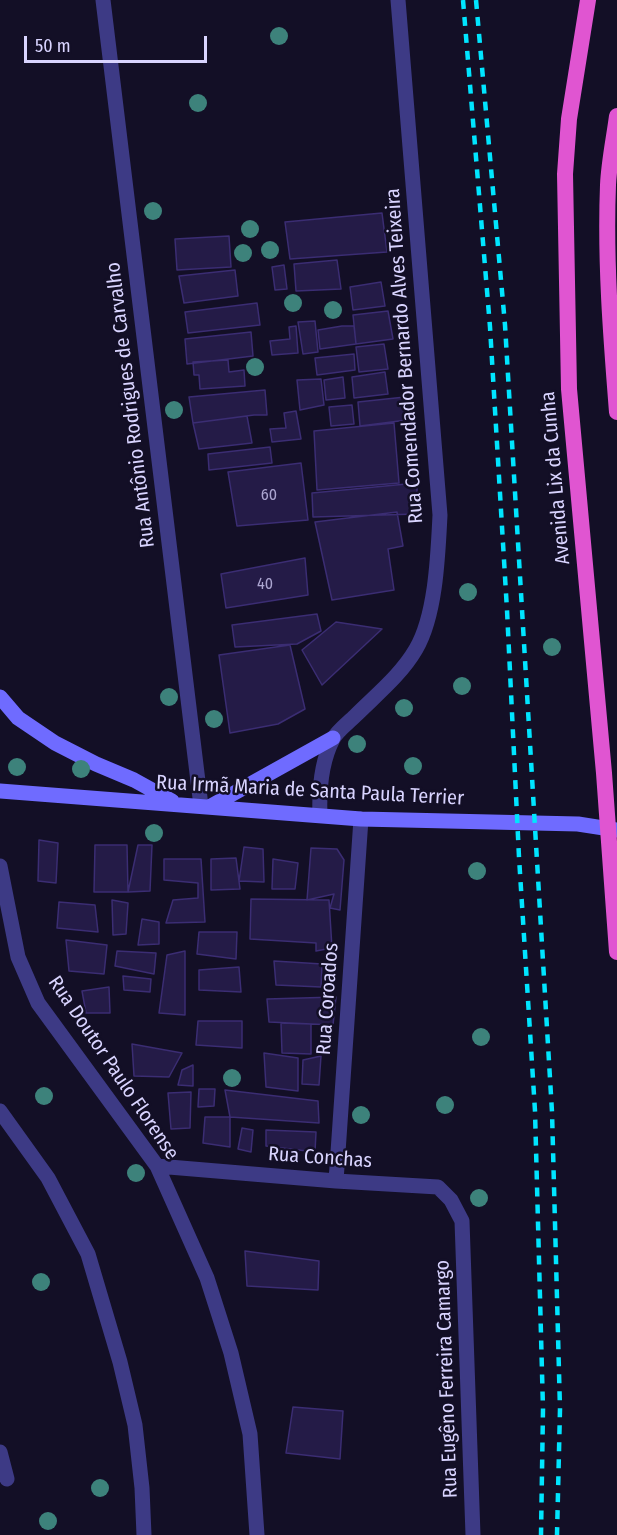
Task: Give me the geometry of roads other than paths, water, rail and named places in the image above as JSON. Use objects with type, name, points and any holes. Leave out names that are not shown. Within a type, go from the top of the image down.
[{"type":"highway","name":"Avenida Lix da Cunha","points":[[588,0],[569,119],[565,174],[569,389],[604,773],[617,952]]},
{"type":"highway","points":[[617,116],[608,183],[609,300],[617,412]]},
{"type":"highway","points":[[608,247],[617,204]]},
{"type":"highway","points":[[609,300],[617,333]]},
{"type":"main road","points":[[0,697],[18,718],[55,743],[134,780],[178,804]]},
{"type":"main road","points":[[206,806],[333,738]]},
{"type":"main road","name":"Rua Irmã Maria de Santa Paula Terrier","points":[[0,791],[361,819],[578,824],[617,830]]},
{"type":"street","name":"Rua Antônio Rodrigues de Carvalho","points":[[103,0],[206,806]]},
{"type":"street","name":"Rua Comendador Bernardo Alves Teixeira","points":[[320,815],[319,790],[333,738],[398,673],[417,648],[426,625],[436,572],[440,515],[398,0]]},
{"type":"street","name":"Rua Coroados","points":[[336,1181],[361,819]]},
{"type":"street","name":"Rua Doutor Paulo Florense","points":[[0,866],[18,957],[38,1003],[157,1166],[207,1278],[231,1353],[250,1434],[257,1535]]},
{"type":"street","points":[[0,1111],[48,1178],[88,1254],[120,1362],[135,1425],[142,1488],[144,1535]]},
{"type":"street","name":"Rua Conchas","points":[[157,1166],[438,1187],[451,1200],[462,1221]]},
{"type":"street","name":"Rua Eugêno Ferreira Camargo","points":[[462,1221],[473,1535]]},
{"type":"street","points":[[0,1452],[7,1479]]},
{"type":"railway","points":[[463,0],[490,327],[535,1111],[543,1409],[541,1535]]},
{"type":"railway","points":[[476,0],[505,325],[552,1112],[560,1409],[557,1535]]}]
